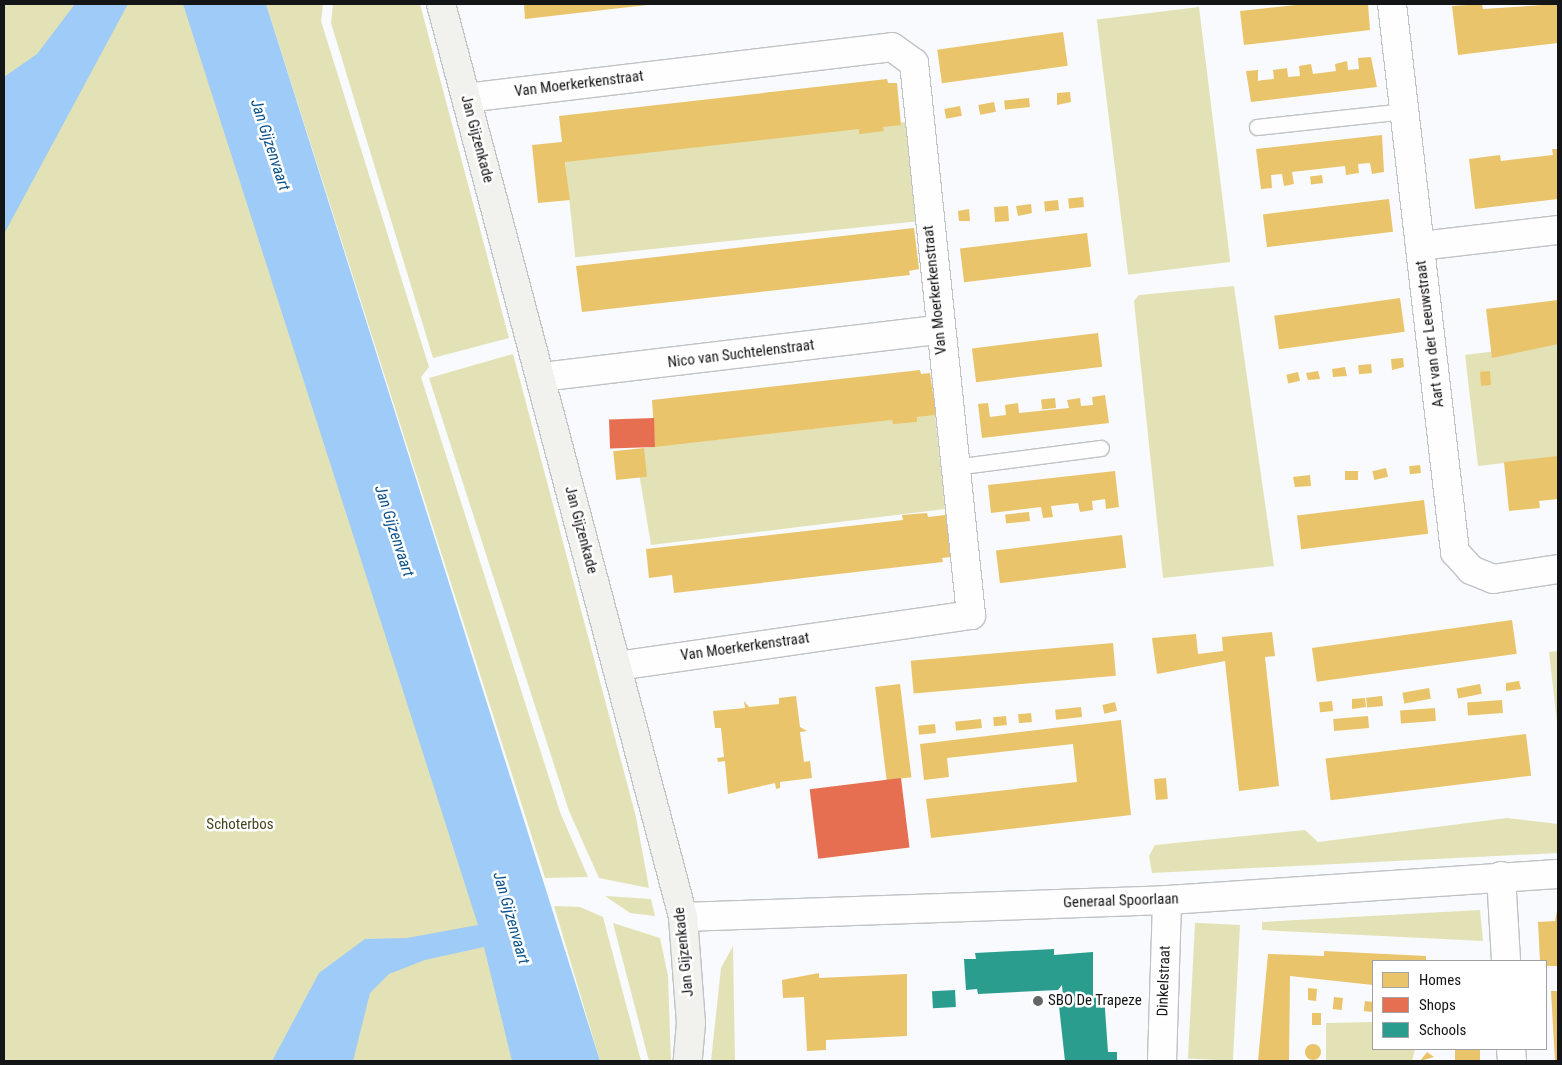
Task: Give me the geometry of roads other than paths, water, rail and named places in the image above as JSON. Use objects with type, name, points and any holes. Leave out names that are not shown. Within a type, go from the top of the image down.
[{"type":"street","name":"Jan Gijzenkade","points":[[441,4],[542,377],[683,917],[690,1023],[688,1061]]},
{"type":"street","name":"Aart van der Leeuwstraat","points":[[1392,4],[1455,552],[1471,570],[1493,579],[1558,569]]},
{"type":"street","name":"Van Moerkerkenstraat","points":[[466,98],[892,47],[914,63],[918,88],[954,467],[971,615],[617,666]]},
{"type":"street","points":[[1420,246],[1558,230]]},
{"type":"street","name":"Nico van Suchtelenstraat","points":[[542,377],[940,330]]},
{"type":"street","name":"Generaal Spoorlaan","points":[[683,917],[1167,900],[1501,876],[1558,874]]},
{"type":"street","points":[[1501,876],[1506,960]]},
{"type":"street","name":"Dinkelstraat","points":[[1162,1061],[1167,900]]},
{"type":"lane","points":[[1257,127],[1404,111]]},
{"type":"lane","points":[[954,467],[1101,448]]},
{"type":"water","points":[[75,4],[128,4],[4,234],[4,77],[37,54]]},
{"type":"water","name":"Jan Gijzenvaart","points":[[183,4],[266,4],[600,1061],[512,1061],[484,947],[425,960],[389,974],[370,993],[353,1061],[272,1061],[319,973],[365,939],[407,938],[478,925]]},
{"type":"place","name":"SBO De Trapeze","points":[[1038,1001]]},
{"type":"park label","name":"Schoterbos","points":[[240,825]]}]
